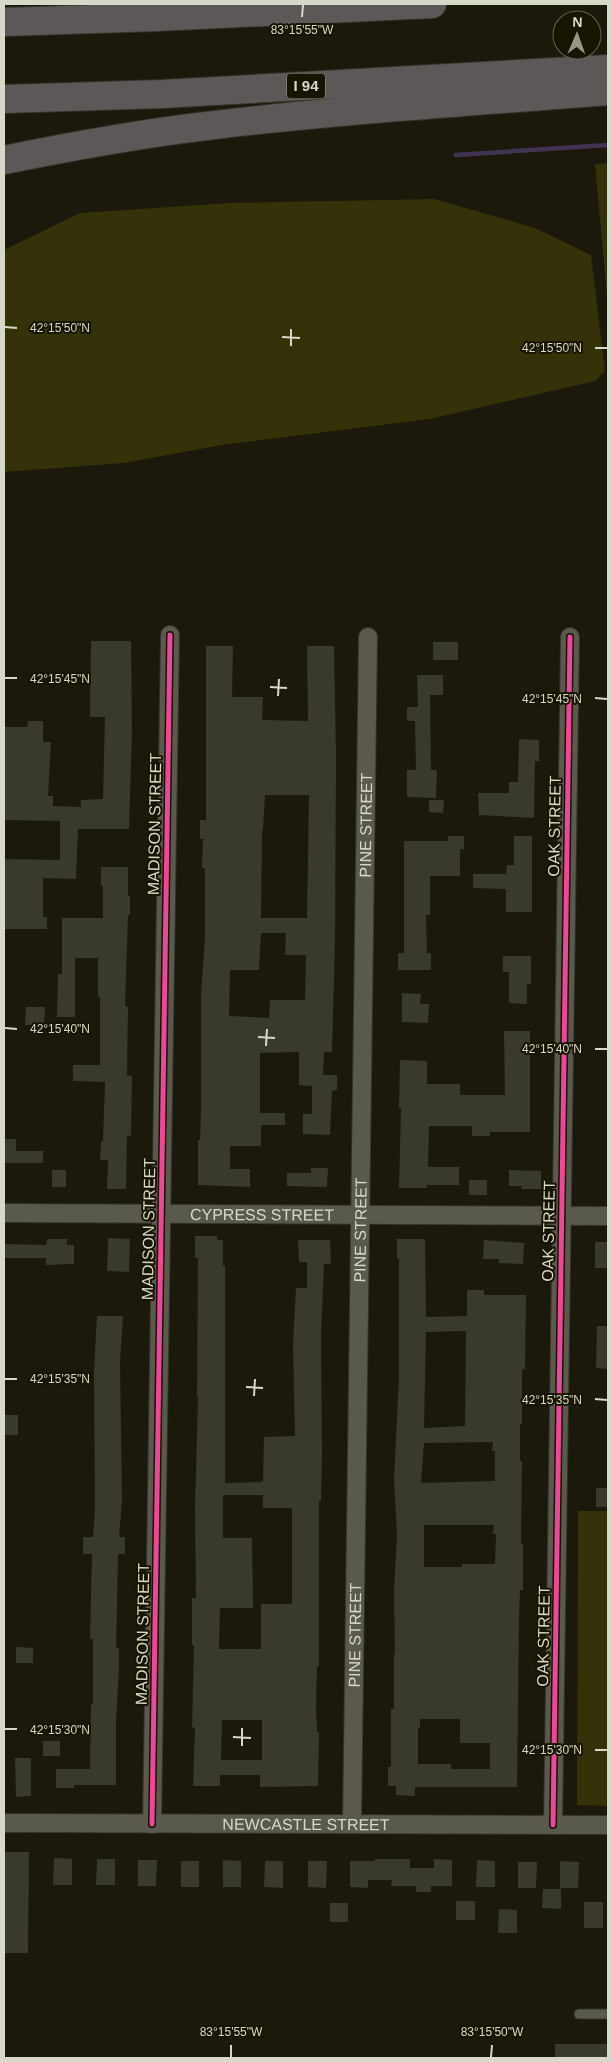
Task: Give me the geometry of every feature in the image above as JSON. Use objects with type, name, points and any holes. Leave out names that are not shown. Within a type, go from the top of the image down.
[{"type":"highway","points":[[4,22],[167,17],[432,4]]},
{"type":"highway","name":"I 94","points":[[4,99],[162,94],[608,69]]},
{"type":"highway","points":[[4,160],[91,143],[197,127],[281,118],[608,91]]},
{"type":"street","name":"MADISON STREET","points":[[152,1824],[170,635]]},
{"type":"street","name":"PINE STREET","points":[[352,1824],[368,637]]},
{"type":"street","name":"OAK STREET","points":[[553,1825],[570,637]]},
{"type":"street","name":"CYPRESS STREET","points":[[4,1214],[608,1216]]},
{"type":"street","name":"NEWCASTLE STREET","points":[[4,1823],[608,1825]]},
{"type":"lane","points":[[579,2014],[608,2014]]},
{"type":"shaded area","points":[[608,163],[608,308],[595,164]]},
{"type":"shaded area","points":[[434,199],[535,228],[591,255],[605,371],[595,381],[430,419],[222,445],[124,463],[4,472],[4,250],[80,213],[230,203]]},
{"type":"shaded area","points":[[578,1511],[608,1511],[608,1806],[577,1805]]},
{"type":"building","points":[[91,641],[131,641],[132,729],[129,829],[78,829],[76,879],[43,878],[43,917],[47,917],[47,929],[4,929],[4,859],[60,860],[60,821],[4,820],[4,727],[27,727],[28,721],[43,721],[43,742],[51,742],[48,796],[53,796],[53,806],[81,807],[81,800],[103,799],[105,717],[90,717]]},
{"type":"building","points":[[433,642],[458,642],[458,660],[433,660]]},
{"type":"building","points":[[206,646],[233,646],[232,697],[263,697],[262,720],[308,721],[307,646],[334,646],[336,756],[335,941],[332,1052],[324,1052],[323,1075],[337,1075],[337,1090],[332,1091],[330,1135],[303,1134],[303,1114],[312,1114],[312,1086],[299,1085],[299,1052],[260,1053],[260,1113],[285,1113],[285,1125],[261,1125],[261,1146],[230,1146],[230,1169],[250,1169],[250,1187],[198,1185],[198,1140],[200,1140],[201,1110],[201,995],[205,937],[205,868],[202,868],[203,839],[200,839],[200,820],[206,820]],"holes":[[[265,795],[309,795],[307,918],[261,918],[262,831]],[[261,933],[286,933],[285,955],[306,955],[305,1000],[270,1000],[269,1018],[229,1016],[230,970],[259,970]]]},
{"type":"building","points":[[417,675],[443,675],[443,695],[430,695],[431,770],[437,770],[436,798],[407,797],[407,770],[416,770],[415,721],[407,721],[407,707],[418,707]]},
{"type":"building","points":[[519,739],[539,740],[539,761],[535,761],[534,818],[479,815],[478,793],[509,793],[509,782],[518,782]]},
{"type":"building","points":[[429,800],[444,800],[443,813],[429,812]]},
{"type":"building","points":[[448,836],[464,836],[464,849],[460,849],[460,876],[430,876],[430,915],[426,915],[427,953],[431,953],[431,970],[398,970],[398,953],[404,953],[404,841],[448,841]]},
{"type":"building","points":[[514,836],[532,836],[532,912],[506,912],[506,889],[473,888],[473,874],[506,874],[507,865],[514,865]]},
{"type":"building","points":[[101,867],[128,867],[130,915],[128,915],[125,1006],[128,1007],[127,1075],[132,1076],[131,1136],[127,1135],[126,1189],[107,1189],[108,1160],[100,1160],[101,1141],[103,1141],[105,1082],[73,1081],[73,1065],[100,1065],[98,958],[75,958],[75,1017],[57,1017],[58,974],[62,974],[62,918],[103,918]]},
{"type":"building","points":[[503,956],[531,956],[531,984],[527,984],[527,1004],[509,1003],[509,972],[503,972]]},
{"type":"building","points":[[402,993],[421,994],[420,1004],[429,1004],[428,1023],[402,1022]]},
{"type":"building","points":[[26,1007],[45,1007],[44,1025],[25,1025]]},
{"type":"building","points":[[504,1031],[530,1031],[530,1132],[490,1132],[490,1136],[472,1136],[472,1126],[429,1126],[428,1167],[459,1167],[459,1185],[427,1185],[427,1188],[399,1188],[400,1060],[427,1061],[427,1084],[460,1084],[460,1095],[505,1095]]},
{"type":"building","points":[[4,1139],[16,1139],[16,1151],[43,1151],[43,1163],[4,1163]]},
{"type":"building","points":[[311,1168],[328,1168],[327,1187],[287,1186],[287,1173],[311,1173]]},
{"type":"building","points":[[52,1170],[66,1170],[66,1187],[52,1187]]},
{"type":"building","points":[[509,1170],[541,1171],[541,1189],[521,1189],[522,1186],[509,1186]]},
{"type":"building","points":[[469,1180],[487,1180],[487,1195],[469,1195]]},
{"type":"building","points":[[195,1236],[217,1236],[217,1240],[223,1240],[223,1266],[225,1266],[225,1483],[263,1482],[264,1437],[295,1436],[293,1344],[296,1288],[307,1288],[307,1262],[299,1262],[298,1240],[330,1240],[331,1264],[324,1264],[321,1336],[322,1455],[321,1501],[319,1501],[319,1666],[317,1666],[316,1704],[317,1732],[319,1732],[318,1786],[260,1787],[260,1775],[220,1775],[220,1786],[193,1786],[195,1728],[192,1727],[194,1645],[192,1645],[192,1598],[196,1598],[195,1507],[198,1396],[198,1258],[195,1258]],"holes":[[[223,1495],[263,1495],[263,1508],[292,1508],[292,1604],[261,1604],[261,1649],[219,1649],[220,1608],[253,1608],[252,1538],[223,1538]],[[222,1720],[262,1720],[262,1760],[221,1760]]]},
{"type":"building","points":[[108,1238],[130,1239],[129,1272],[107,1271]]},
{"type":"building","points":[[47,1239],[67,1239],[67,1245],[74,1245],[74,1264],[46,1265],[46,1258],[4,1258],[4,1244],[46,1245]]},
{"type":"building","points":[[397,1239],[425,1239],[426,1317],[467,1316],[467,1290],[484,1290],[484,1295],[526,1295],[525,1369],[522,1369],[522,1424],[520,1424],[523,1590],[520,1590],[519,1618],[517,1787],[415,1787],[415,1796],[396,1795],[396,1786],[388,1786],[388,1767],[391,1767],[391,1709],[394,1709],[395,1654],[394,1590],[397,1535],[394,1479],[399,1377],[399,1258],[397,1258]],"holes":[[[466,1331],[465,1426],[424,1428],[426,1332]],[[493,1442],[492,1451],[495,1451],[495,1481],[421,1483],[424,1443]],[[424,1525],[494,1525],[493,1534],[496,1534],[495,1564],[462,1564],[462,1567],[424,1567]],[[420,1719],[460,1719],[460,1743],[490,1743],[490,1769],[451,1769],[451,1764],[418,1764],[418,1728],[420,1728]]]},
{"type":"building","points":[[484,1240],[524,1243],[523,1264],[499,1263],[499,1259],[483,1259]]},
{"type":"building","points":[[595,1242],[608,1242],[608,1268],[595,1268]]},
{"type":"building","points":[[97,1316],[123,1316],[120,1362],[122,1500],[119,1537],[125,1537],[125,1554],[118,1554],[116,1648],[119,1648],[119,1666],[116,1722],[116,1785],[74,1785],[74,1788],[56,1788],[56,1769],[90,1769],[91,1704],[93,1704],[93,1639],[90,1639],[92,1554],[83,1554],[83,1537],[93,1537],[95,1509],[94,1371]]},
{"type":"building","points":[[597,1326],[608,1326],[608,1369],[596,1368]]},
{"type":"building","points":[[4,1415],[18,1415],[18,1435],[4,1435]]},
{"type":"building","points":[[596,1488],[608,1488],[608,1507],[596,1507]]},
{"type":"building","points":[[16,1647],[33,1648],[33,1663],[16,1663]]},
{"type":"building","points":[[43,1741],[60,1741],[60,1756],[43,1756]]},
{"type":"building","points":[[15,1758],[31,1758],[31,1796],[16,1797]]},
{"type":"building","points":[[4,1852],[29,1852],[28,1953],[4,1953]]},
{"type":"building","points":[[54,1858],[72,1859],[72,1885],[53,1885]]},
{"type":"building","points":[[97,1859],[115,1859],[115,1885],[96,1885]]},
{"type":"building","points":[[375,1859],[410,1859],[410,1868],[434,1868],[434,1859],[452,1860],[452,1886],[431,1886],[431,1892],[416,1892],[416,1886],[391,1886],[392,1880],[368,1880],[368,1888],[350,1887],[350,1861],[375,1861]]},
{"type":"building","points":[[138,1860],[157,1860],[156,1886],[138,1886]]},
{"type":"building","points":[[223,1860],[241,1861],[241,1887],[223,1887]]},
{"type":"building","points":[[477,1860],[495,1861],[495,1887],[476,1887]]},
{"type":"building","points":[[181,1861],[199,1861],[199,1887],[181,1887]]},
{"type":"building","points":[[265,1861],[283,1861],[283,1888],[264,1887]]},
{"type":"building","points":[[308,1861],[327,1861],[326,1888],[308,1887]]},
{"type":"building","points":[[560,1861],[579,1862],[578,1888],[560,1888]]},
{"type":"building","points":[[518,1862],[537,1862],[536,1888],[518,1888]]},
{"type":"building","points":[[543,1889],[561,1889],[561,1909],[542,1908]]},
{"type":"building","points":[[456,1901],[475,1901],[475,1920],[456,1920]]},
{"type":"building","points":[[584,1902],[603,1902],[603,1928],[584,1928]]},
{"type":"building","points":[[330,1903],[348,1903],[348,1922],[330,1922]]},
{"type":"building","points":[[499,1909],[517,1910],[517,1933],[498,1933]]},
{"type":"building","points":[[555,2044],[608,2044],[608,2058],[555,2058]]},
{"type":"waterway","points":[[456,155],[608,145]]},
{"type":"cycle path","points":[[152,1824],[170,635]]},
{"type":"cycle path","points":[[553,1825],[570,637]]}]
